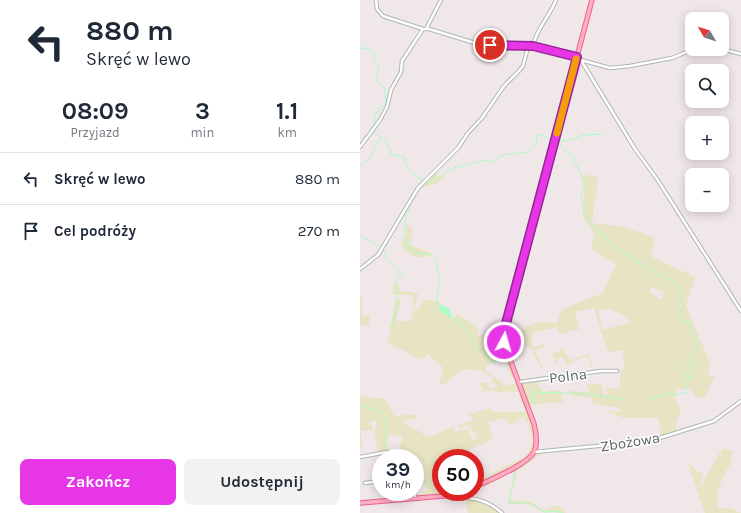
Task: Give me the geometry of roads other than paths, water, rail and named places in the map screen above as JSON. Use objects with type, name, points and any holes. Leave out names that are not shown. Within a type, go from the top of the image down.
[{"type":"main road","points":[[484,482],[522,463],[534,452],[535,431],[503,337],[592,0]]},
{"type":"main road","points":[[360,503],[382,501]]},
{"type":"street","points":[[376,0],[377,9],[382,16],[424,29],[475,43],[528,47],[533,46],[577,57],[581,60],[610,68],[666,59],[685,52]]},
{"type":"street","points":[[360,147],[380,120],[387,107],[391,90],[401,72],[402,62],[441,0]]},
{"type":"street","points":[[533,46],[534,39],[549,16],[556,0]]},
{"type":"street","points":[[360,269],[378,255],[418,188],[458,148],[468,133],[482,118],[504,86],[523,66],[528,47]]},
{"type":"street","points":[[729,51],[741,54]]},
{"type":"street","points":[[581,60],[633,146],[657,179],[741,311]]},
{"type":"street","name":"Polna","points":[[519,382],[601,371],[617,371]]},
{"type":"street","name":"Zbożowa","points":[[534,452],[650,441],[714,421],[741,401]]},
{"type":"street","points":[[360,458],[372,455]]},
{"type":"street","points":[[365,483],[372,482]]},
{"type":"street","points":[[484,501],[493,505],[502,513]]},
{"type":"waterway","points":[[360,48],[366,48],[375,53],[374,58],[379,67],[376,80],[385,89],[386,104],[380,108],[380,111],[375,113],[375,126],[372,129]]},
{"type":"waterway","points":[[373,131],[385,141],[391,151],[390,154],[404,157],[410,172],[424,180]]},
{"type":"waterway","points":[[534,146],[537,143],[536,134],[553,139]]},
{"type":"waterway","points":[[603,134],[583,135],[567,141],[557,140],[565,151],[572,156],[584,181],[581,199],[588,222],[605,236],[605,239],[611,244],[655,273]]},
{"type":"waterway","points":[[360,166],[370,158],[380,138]]},
{"type":"waterway","points":[[466,165],[486,160],[491,162],[503,155],[527,152],[532,147]]},
{"type":"waterway","points":[[442,175],[456,167],[465,166]]},
{"type":"waterway","points":[[419,189],[440,176]]},
{"type":"waterway","points":[[413,198],[405,219],[406,245],[416,253],[433,255],[436,258],[439,279],[437,304],[440,307]]},
{"type":"waterway","points":[[360,235],[380,247]]},
{"type":"waterway","points":[[383,250],[387,258],[402,273],[395,283],[397,295]]},
{"type":"waterway","points":[[658,274],[669,279],[679,287],[678,300],[683,322],[690,323],[689,327],[696,342],[696,351],[691,358],[694,361],[687,365],[691,370],[686,375],[691,378],[688,380],[687,388]]},
{"type":"waterway","points":[[395,328],[393,322],[398,299]]},
{"type":"waterway","points":[[451,317],[462,324],[481,351],[491,361],[508,361],[515,378]]},
{"type":"waterway","points":[[521,383],[528,402],[534,401],[532,392],[591,394],[625,400]]},
{"type":"waterway","points":[[652,400],[670,393],[678,395],[688,392]]},
{"type":"waterway","points":[[360,404],[377,411],[382,415],[385,420],[385,441],[387,449]]},
{"type":"waterway","points":[[515,471],[509,502],[531,504],[545,512],[557,511],[562,513]]},
{"type":"waterway","points":[[424,482],[428,488]]}]
